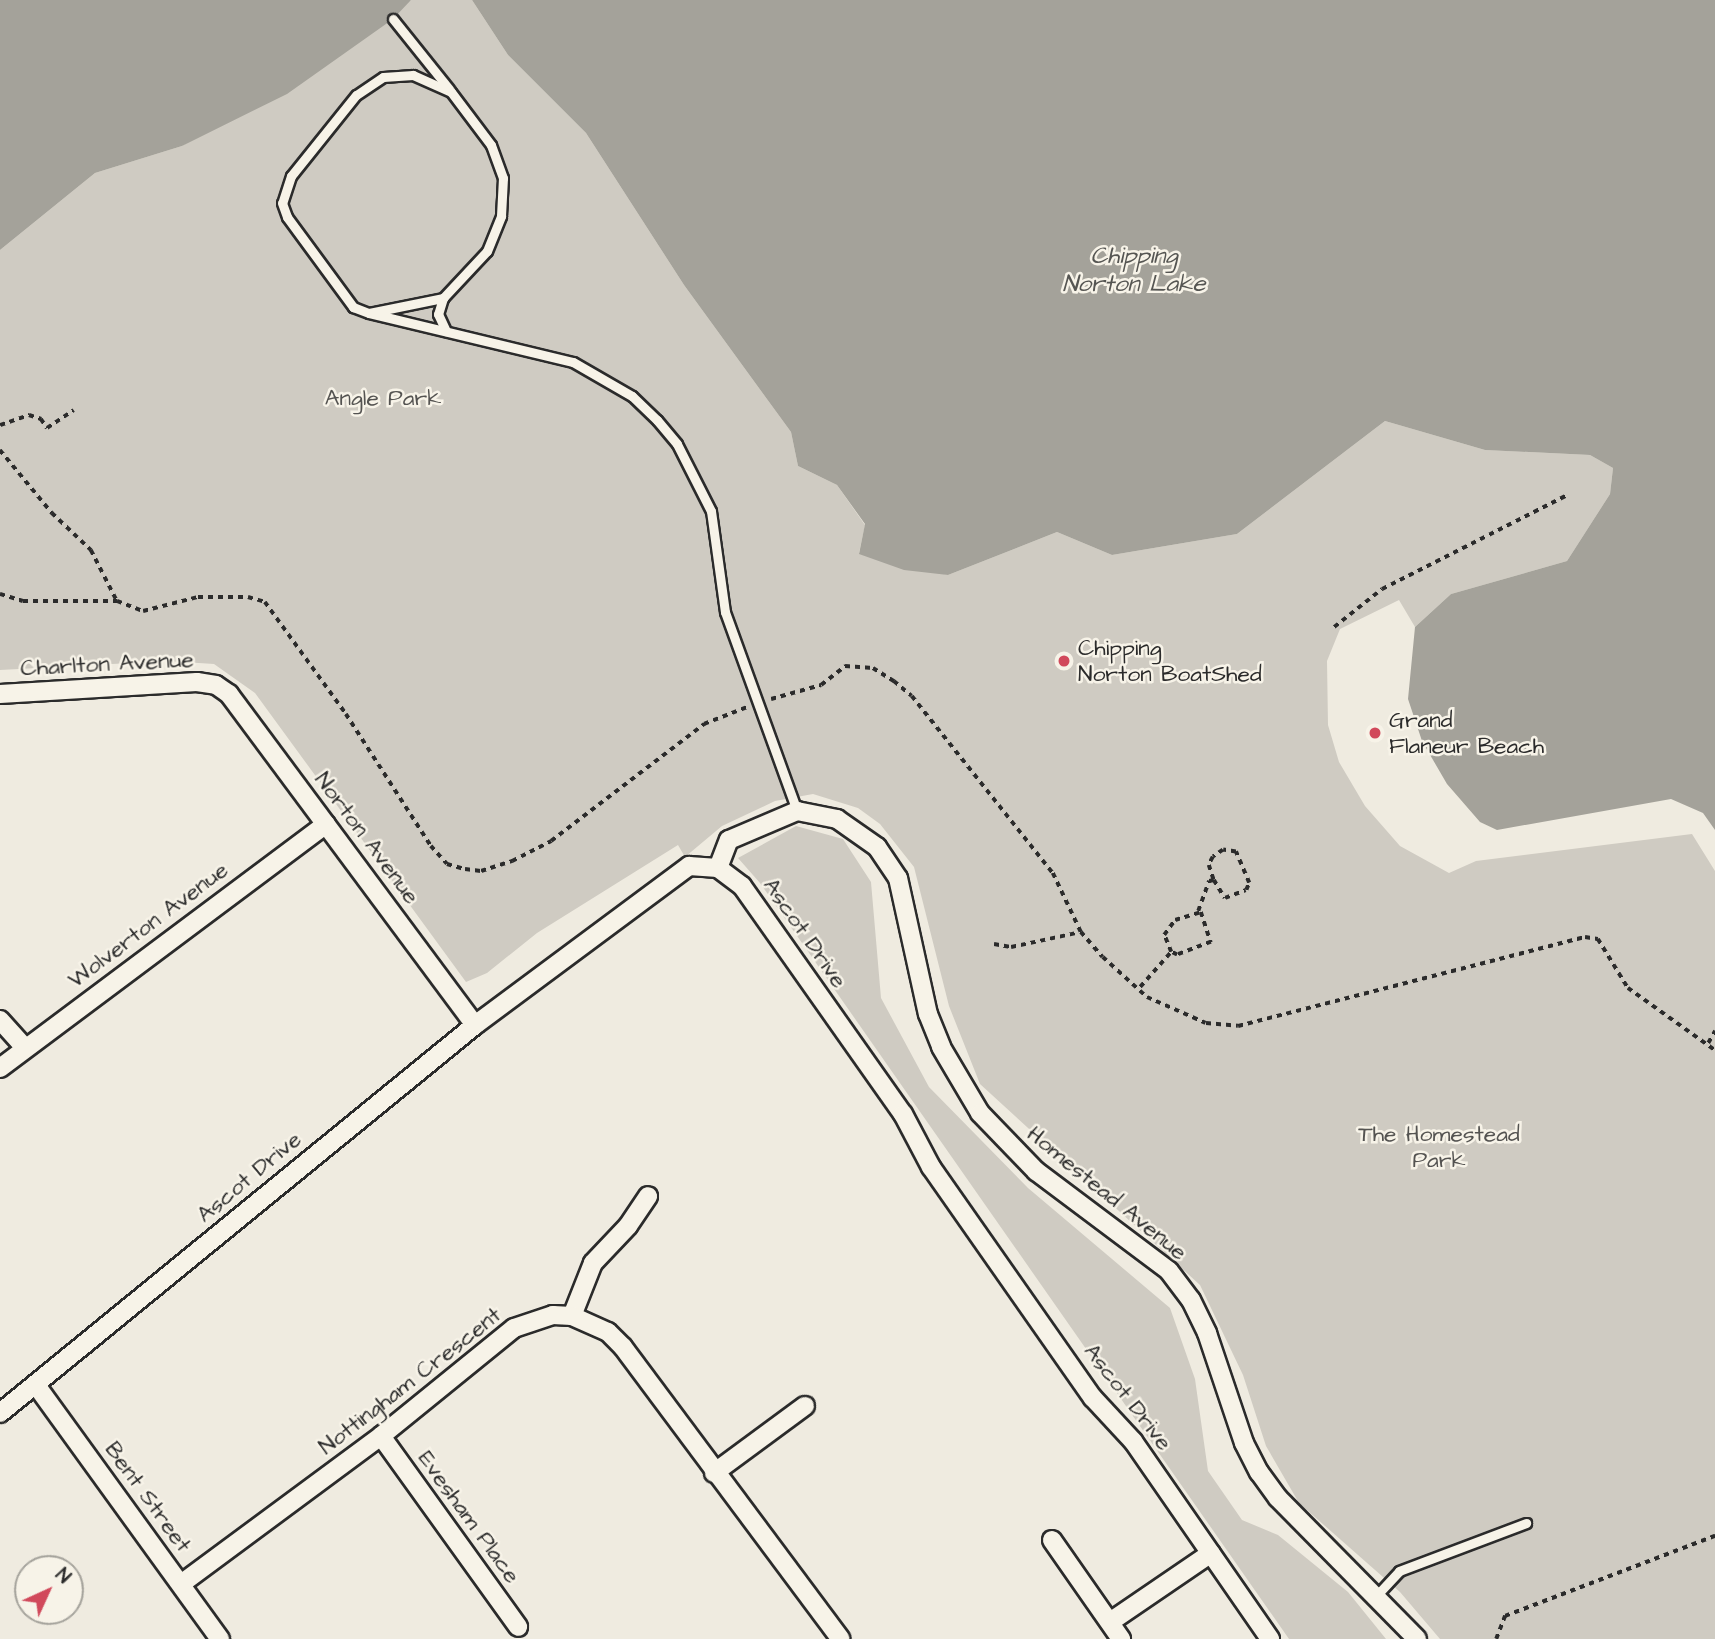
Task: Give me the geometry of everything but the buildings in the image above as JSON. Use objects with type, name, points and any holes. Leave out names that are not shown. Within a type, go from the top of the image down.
[{"type":"street","name":"Charlton Avenue","points":[[0,694],[197,682],[216,685]]},
{"type":"street","name":"Norton Avenue","points":[[216,685],[229,694],[475,1025]]},
{"type":"street","points":[[718,868],[729,840],[797,811]]},
{"type":"street","name":"Homestead Avenue","points":[[797,811],[837,819],[862,833],[888,861],[908,915],[928,1014],[941,1047],[980,1113],[1036,1171],[1169,1271],[1191,1300],[1207,1333],[1244,1443],[1259,1472],[1278,1498],[1377,1595],[1417,1639]]},
{"type":"street","name":"Wolverton Avenue","points":[[0,1068],[24,1047],[326,824]]},
{"type":"street","name":"Ascot Drive","points":[[0,1413],[475,1025],[689,866],[718,868],[742,886],[903,1114],[931,1167],[1086,1387],[1133,1441],[1270,1639]]},
{"type":"street","points":[[0,1020],[24,1047]]},
{"type":"street","points":[[648,1196],[628,1226],[593,1263],[572,1316],[608,1332],[623,1347],[714,1473],[841,1639]]},
{"type":"street","name":"Nottingham Crescent","points":[[181,1584],[381,1436],[514,1328],[553,1315],[572,1316]]},
{"type":"street","name":"Bent Street","points":[[36,1385],[220,1639]]},
{"type":"street","points":[[714,1473],[805,1406]]},
{"type":"street","name":"Evesham Place","points":[[381,1436],[518,1627]]},
{"type":"street","points":[[1052,1540],[1121,1639]]},
{"type":"street","points":[[1110,1622],[1211,1553]]},
{"type":"lane","points":[[393,19],[491,145],[503,178],[501,216],[488,251],[443,298],[438,314],[446,331]]},
{"type":"lane","points":[[452,92],[413,75],[383,77],[356,95],[291,176],[282,203],[287,217],[344,298],[369,313],[573,362],[600,375],[632,396],[677,444],[710,511],[725,612],[797,811]]},
{"type":"lane","points":[[369,313],[443,298]]},
{"type":"lane","points":[[1377,1595],[1399,1571],[1526,1523]]},
{"type":"path","points":[[0,425],[29,415],[41,419],[47,428],[74,410]]},
{"type":"path","points":[[0,450],[52,513],[91,550],[117,601]]},
{"type":"path","points":[[1334,627],[1382,589],[1567,495]]},
{"type":"path","points":[[1223,850],[1236,852],[1249,883],[1246,890],[1225,898],[1214,880],[1209,864],[1213,857],[1223,850]]},
{"type":"path","points":[[1198,911],[1175,919],[1164,935],[1171,952],[1177,955],[1211,942],[1198,911],[1207,883],[1214,880]]},
{"type":"path","points":[[994,944],[1012,947],[1082,932]]},
{"type":"path","points":[[1140,988],[1171,952]]},
{"type":"path","points":[[1708,1043],[1715,1031]]},
{"type":"path","points":[[1496,1639],[1504,1616],[1715,1536]]},
{"type":"green space","points":[[411,0],[472,0],[508,55],[586,133],[684,285],[791,432],[798,466],[837,485],[865,525],[859,553],[948,575],[1057,532],[1112,555],[1237,534],[1385,421],[1485,450],[1590,455],[1613,468],[1610,494],[1567,561],[1451,594],[1415,627],[1399,600],[1340,629],[1327,661],[1328,725],[1339,762],[1365,806],[1400,846],[1449,873],[1476,861],[1692,834],[1715,871],[1715,1639],[1440,1639],[1400,1592],[1299,1503],[1266,1446],[1243,1375],[1200,1285],[980,1084],[949,1006],[914,867],[880,824],[858,808],[813,794],[775,801],[722,826],[685,857],[678,845],[537,933],[487,973],[466,982],[255,693],[214,664],[168,661],[0,670],[0,250],[95,173],[182,146]]},
{"type":"green space","points":[[796,826],[843,839],[871,882],[881,998],[929,1087],[1028,1188],[1170,1308],[1195,1379],[1208,1471],[1242,1520],[1278,1535],[1348,1592],[1386,1639],[1289,1639],[760,883],[738,858]]},
{"type":"water","points":[[0,0],[411,0],[393,19],[287,94],[182,146],[95,173],[0,250]]},
{"type":"water","name":"Chipping Norton Lake","points":[[472,0],[1715,0],[1715,830],[1703,813],[1671,799],[1497,830],[1480,822],[1447,784],[1422,741],[1408,699],[1415,627],[1451,594],[1567,561],[1610,494],[1613,468],[1590,455],[1485,450],[1385,421],[1237,534],[1112,555],[1057,532],[948,575],[904,570],[859,554],[865,524],[837,485],[798,466],[791,432],[684,285],[586,133],[508,55]]},
{"type":"place","name":"Chipping Norton BoatShed","points":[[1064,661]]},
{"type":"place","name":"Grand Flaneur Beach","points":[[1375,733]]},
{"type":"park label","name":"Angle Park","points":[[383,398]]},
{"type":"park label","name":"The Homestead Park","points":[[1439,1147]]}]
